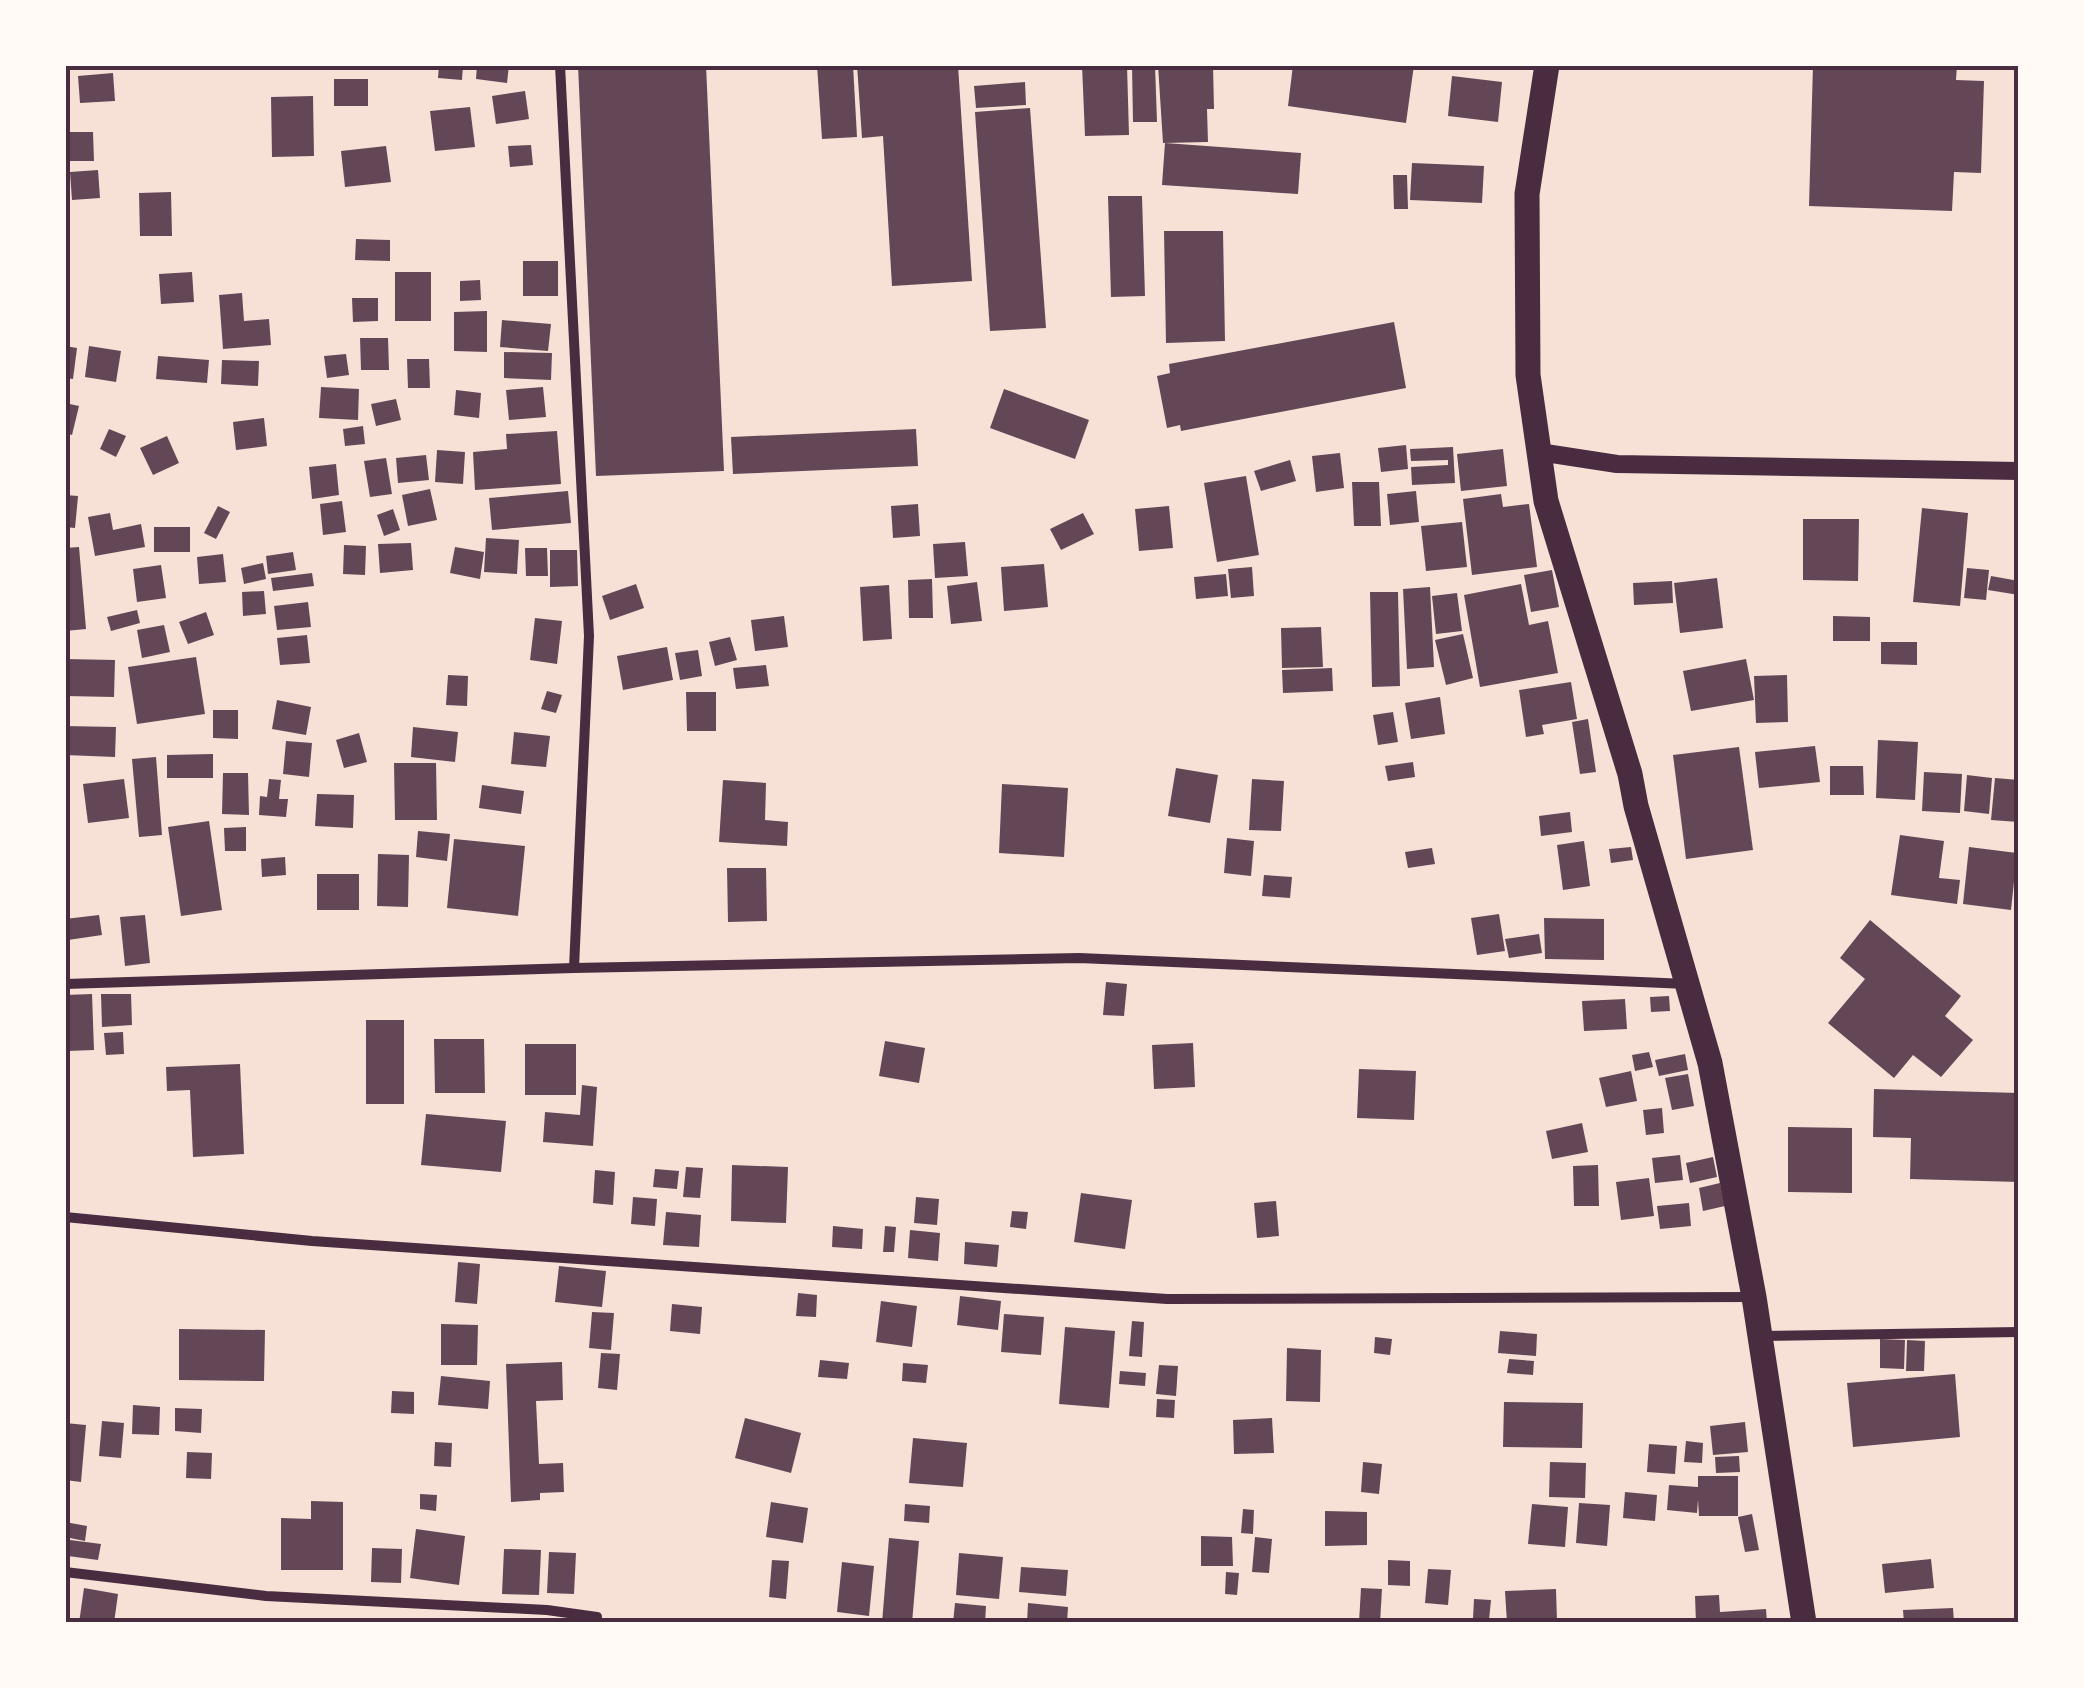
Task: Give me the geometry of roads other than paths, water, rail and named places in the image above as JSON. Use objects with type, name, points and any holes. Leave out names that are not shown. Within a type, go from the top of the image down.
[{"type":"main road","points":[[1548,65],[1527,194],[1528,375],[1546,502],[1630,774],[1710,1063],[1754,1297],[1804,1623]]},
{"type":"street","points":[[560,65],[589,636],[574,968]]},
{"type":"street","points":[[1539,452],[1617,464],[2019,470]]},
{"type":"street","points":[[65,984],[1080,958],[1688,984]]},
{"type":"street","points":[[65,1216],[312,1240],[1167,1299],[1754,1297]]},
{"type":"street","points":[[1760,1336],[2019,1332]]},
{"type":"street","points":[[65,1572],[266,1596],[547,1610],[596,1617],[597,1623]]}]
